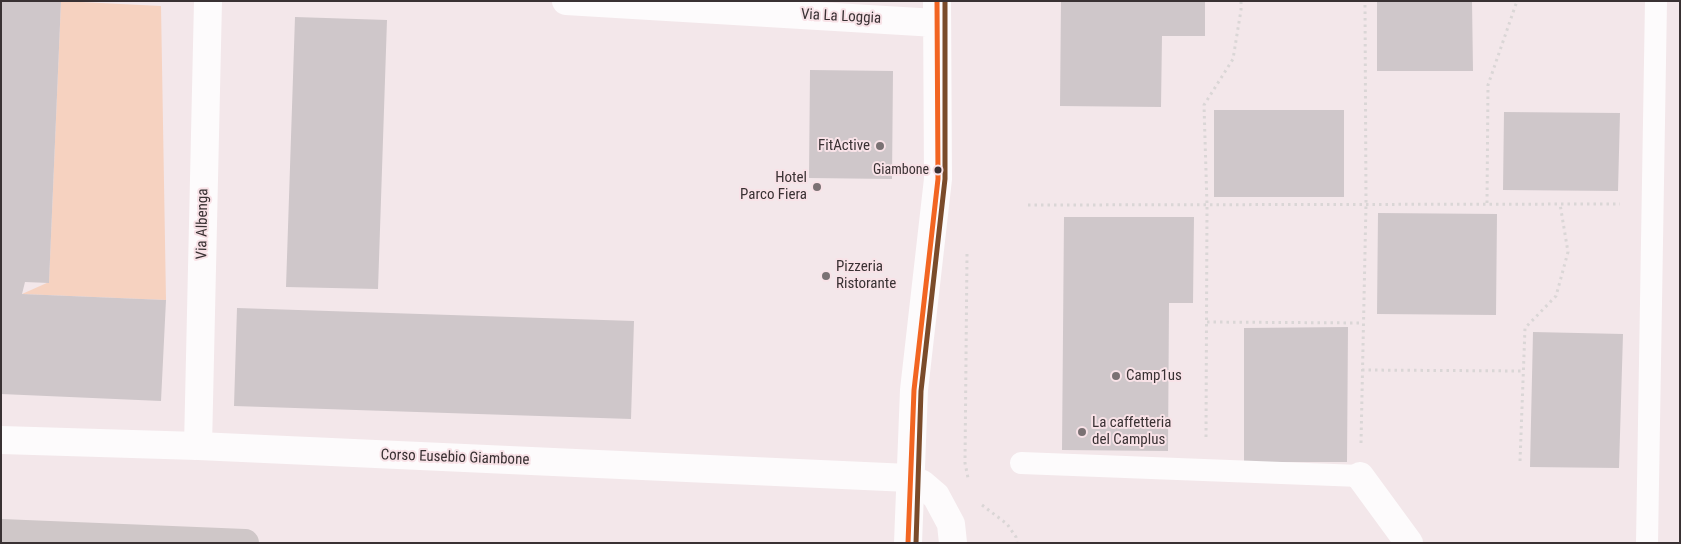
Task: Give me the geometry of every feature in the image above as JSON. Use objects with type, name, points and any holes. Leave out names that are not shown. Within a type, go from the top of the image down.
[{"type":"main road","points":[[1,533],[245,543]]},
{"type":"street","name":"Via Albenga","points":[[198,446],[208,1]]},
{"type":"street","name":"Via La Loggia","points":[[566,1],[937,12]]},
{"type":"street","points":[[908,543],[909,478],[914,390],[938,179],[937,12]]},
{"type":"street","name":"Corso Eusebio Giambone","points":[[1,440],[198,446],[909,478]]},
{"type":"street","points":[[1360,476],[1409,543]]},
{"type":"street","points":[[909,478],[922,484],[936,496],[951,524],[953,543]]},
{"type":"lane","points":[[1647,543],[1656,1]]},
{"type":"lane","points":[[1021,463],[1360,476]]},
{"type":"path","points":[[1206,470],[1207,204],[1204,105],[1233,59],[1241,10],[1240,1]]},
{"type":"path","points":[[1360,476],[1366,204],[1364,1]]},
{"type":"path","points":[[1487,203],[1488,85],[1518,1]]},
{"type":"path","points":[[1520,460],[1525,328],[1556,296],[1568,252],[1560,204]]},
{"type":"path","points":[[1028,205],[1626,204]]},
{"type":"path","points":[[967,248],[965,463],[968,479]]},
{"type":"path","points":[[1206,322],[1363,323]]},
{"type":"path","points":[[1362,370],[1524,371]]},
{"type":"path","points":[[978,499],[982,505],[1007,524],[1016,537],[1017,543]]},
{"type":"shaded area","points":[[61,1],[161,6],[166,300],[22,294],[49,282]]},
{"type":"building","points":[[1,1],[61,1],[49,283],[25,282],[22,294],[166,300],[161,401],[1,394]]},
{"type":"building","points":[[1061,1],[1205,1],[1205,36],[1162,36],[1161,107],[1060,106]]},
{"type":"building","points":[[1377,1],[1472,1],[1473,71],[1377,71]]},
{"type":"building","points":[[295,17],[387,20],[378,289],[286,287]]},
{"type":"building","points":[[810,70],[893,71],[892,179],[809,178]]},
{"type":"building","points":[[1214,110],[1344,110],[1344,197],[1214,197]]},
{"type":"building","points":[[1504,112],[1620,113],[1618,191],[1503,190]]},
{"type":"building","points":[[1378,213],[1497,214],[1496,315],[1377,314]]},
{"type":"building","name":"Camp1us","points":[[1064,217],[1194,217],[1193,303],[1169,303],[1168,451],[1062,450]]},
{"type":"building","points":[[237,308],[634,321],[631,419],[234,406]]},
{"type":"building","points":[[1348,327],[1347,462],[1244,462],[1244,328]]},
{"type":"building","points":[[1533,332],[1623,334],[1619,468],[1530,467]]},
{"type":"transit line","points":[[908,543],[914,390],[938,179],[937,1]]},
{"type":"transit line","points":[[916,543],[921,391],[945,179],[945,1]]},
{"type":"place","name":"FitActive","points":[[880,146]]},
{"type":"place","name":"Giambone","points":[[938,170]]},
{"type":"place","name":"Hotel Parco Fiera","points":[[817,187]]},
{"type":"place","name":"Pizzeria Ristorante","points":[[826,276]]},
{"type":"place","name":"Camp1us","points":[[1116,376]]},
{"type":"place","name":"La caffetteria del Camplus","points":[[1082,432]]}]
